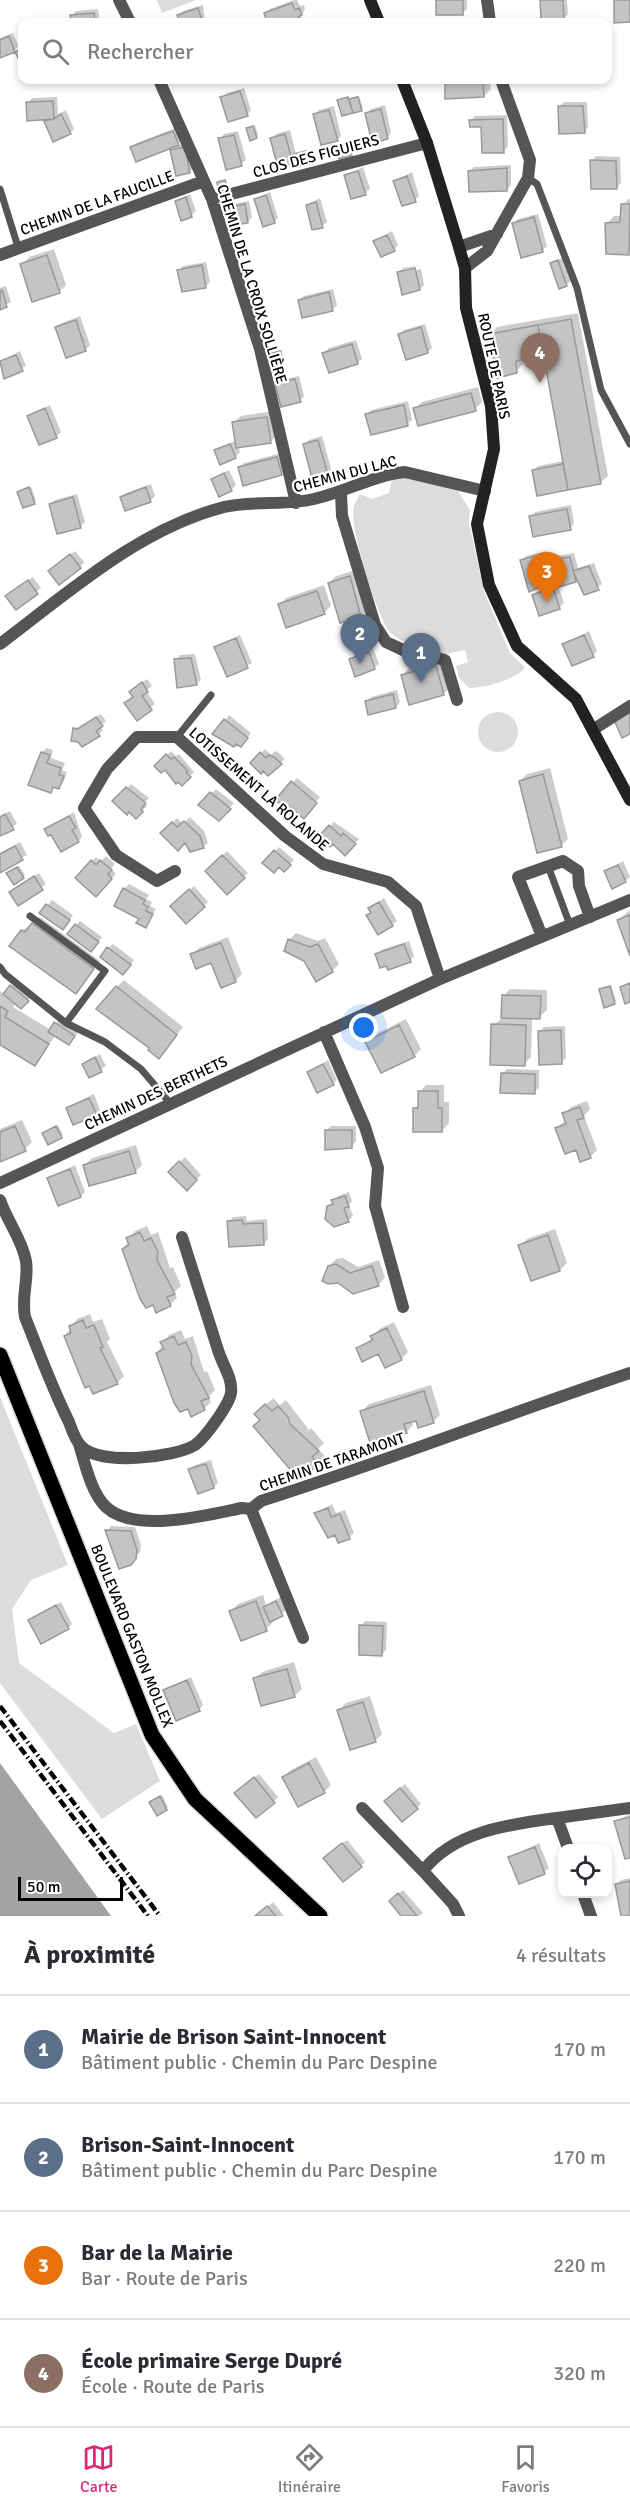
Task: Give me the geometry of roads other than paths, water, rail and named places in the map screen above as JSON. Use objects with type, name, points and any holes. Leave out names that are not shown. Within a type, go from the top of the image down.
[{"type":"main road","name":"BOULEVARD GASTON MOLLEX","points":[[0,1355],[152,1735],[195,1799],[320,1916]]},
{"type":"street","points":[[119,0],[128,18]]},
{"type":"street","points":[[370,0],[377,18]]},
{"type":"street","points":[[487,0],[489,18]]},
{"type":"street","name":"CHEMIN DE LA CROIX SOLLIÈRE","points":[[161,84],[213,199],[260,350],[296,503]]},
{"type":"street","name":"ROUTE DE PARIS","points":[[404,84],[427,143],[465,268],[466,308],[490,406],[494,449],[477,524],[484,566],[496,602],[517,646],[576,699],[630,800]]},
{"type":"street","points":[[465,268],[487,251],[528,178],[530,160],[502,84]]},
{"type":"street","name":"CLOS DES FIGUIERS","points":[[213,199],[427,143]]},
{"type":"street","name":"CHEMIN DE LA FAUCILLE","points":[[0,255],[204,181]]},
{"type":"street","points":[[459,247],[496,234]]},
{"type":"street","name":"CHEMIN DU LAC","points":[[0,644],[97,572],[161,529],[225,507],[296,503],[341,493],[394,473],[405,472],[485,491]]},
{"type":"street","points":[[341,493],[342,516],[375,625],[386,642],[403,650],[445,660],[457,700]]},
{"type":"street","points":[[594,729],[630,706]]},
{"type":"street","name":"LOTISSEMENT LA ROLANDE","points":[[175,871],[157,881],[116,855],[84,808],[107,769],[137,737],[177,737],[285,836],[323,864],[388,882],[416,906],[440,979]]},
{"type":"street","points":[[542,936],[518,877],[563,861],[578,871],[579,886],[590,917]]},
{"type":"street","name":"CHEMIN DES BERTHETS","points":[[0,1183],[440,979],[630,900]]},
{"type":"street","points":[[324,1032],[365,1127],[378,1168],[375,1206],[403,1307]]},
{"type":"street","name":"CHEMIN DE TARAMONT","points":[[0,1200],[21,1244],[26,1262],[22,1302],[25,1317],[79,1444],[98,1496],[107,1508],[119,1514],[171,1522],[242,1508],[251,1509],[261,1501],[363,1469],[495,1418],[630,1373]]},
{"type":"street","points":[[79,1444],[87,1452],[105,1456],[131,1458],[166,1453],[195,1444],[228,1403],[231,1391],[228,1374],[219,1354],[182,1237]]},
{"type":"street","points":[[251,1509],[303,1638]]},
{"type":"street","points":[[362,1808],[423,1870],[453,1904],[459,1916]]},
{"type":"street","points":[[423,1870],[434,1855],[467,1838],[521,1823],[630,1808]]},
{"type":"street","points":[[557,1818],[567,1844]]},
{"type":"street","points":[[586,1898],[591,1916]]},
{"type":"lane","points":[[528,178],[537,184],[577,288],[601,390],[630,444]]},
{"type":"lane","points":[[0,189],[18,247]]},
{"type":"lane","points":[[177,737],[211,695]]},
{"type":"lane","points":[[548,866],[570,925]]},
{"type":"lane","points":[[30,916],[105,971],[66,1023]]},
{"type":"lane","points":[[0,967],[5,974],[66,1023],[105,1042],[141,1069],[170,1103]]},
{"type":"railway","points":[[0,1706],[160,1916]]},
{"type":"railway","points":[[0,1721],[148,1916]]},
{"type":"place","name":"École primaire Serge Dupré","points":[[540,383]]},
{"type":"place","name":"Bar de la Mairie","points":[[547,602]]},
{"type":"place","name":"Brison-Saint-Innocent","points":[[360,664]]},
{"type":"place","name":"Mairie de Brison Saint-Innocent","points":[[421,683]]}]
